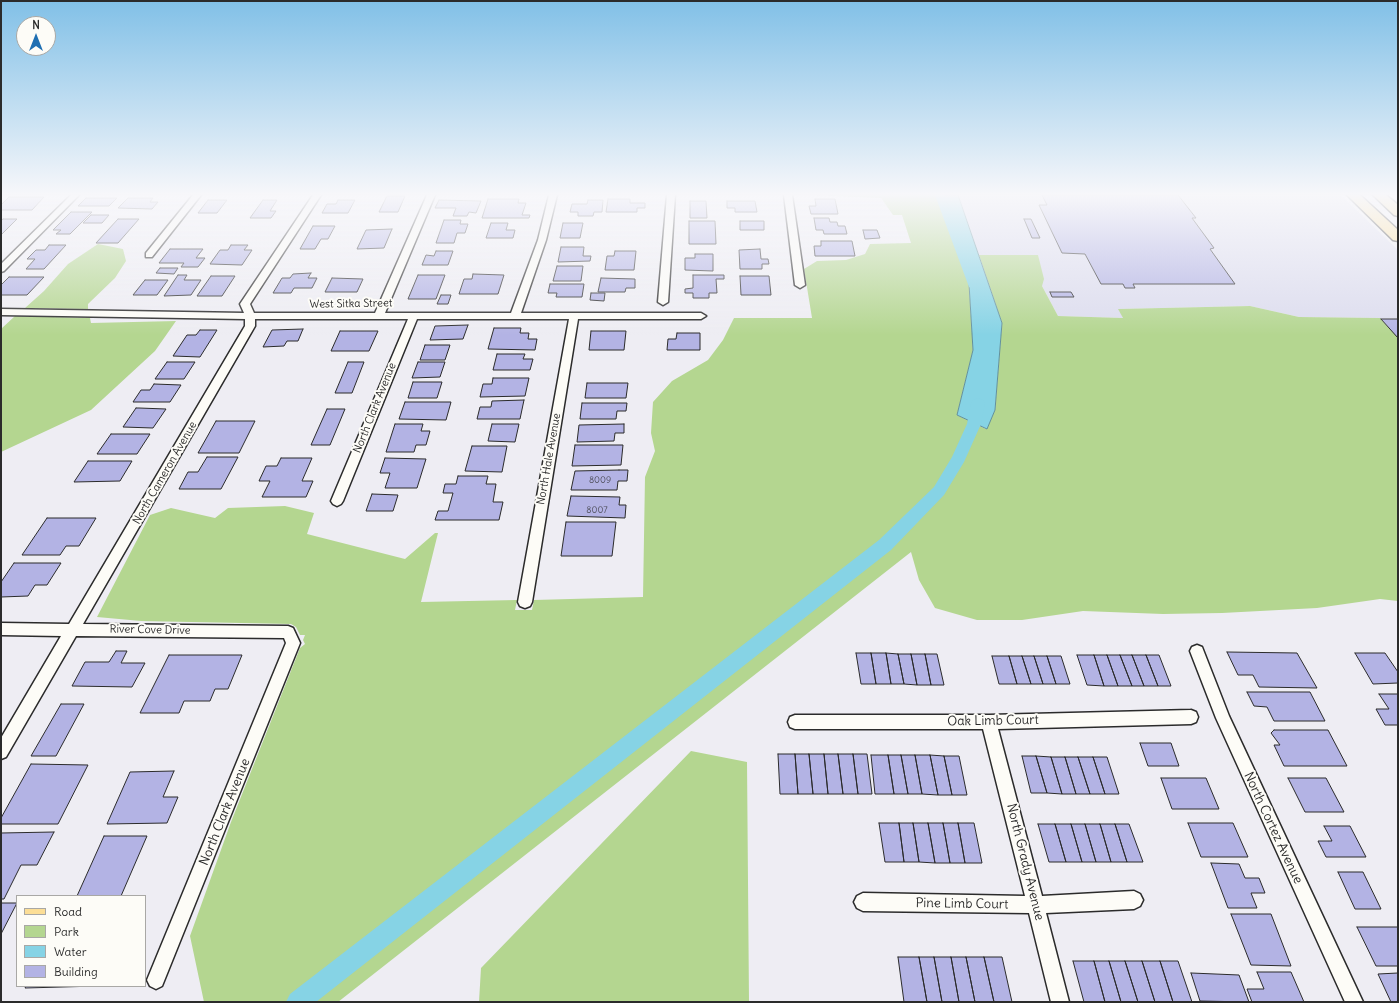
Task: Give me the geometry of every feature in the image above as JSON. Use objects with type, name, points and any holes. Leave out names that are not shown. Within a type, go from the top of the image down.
[{"type":"street","points":[[1,269],[28,242]]},
{"type":"street","points":[[150,255],[160,242]]},
{"type":"street","name":"North Cameron Avenue","points":[[1,752],[250,326],[250,316],[245,304],[286,242]]},
{"type":"street","points":[[379,315],[411,242]]},
{"type":"street","points":[[514,316],[541,242]]},
{"type":"street","points":[[664,302],[668,242]]},
{"type":"street","points":[[794,242],[800,285]]},
{"type":"street","name":"West Sitka Street","points":[[1,312],[250,316],[701,316]]},
{"type":"street","name":"North Clark Avenue","points":[[337,501],[414,315]]},
{"type":"street","name":"North Hale Avenue","points":[[525,602],[574,316]]},
{"type":"street","name":"River Cove Drive","points":[[1,629],[288,632],[293,644]]},
{"type":"street","name":"North Clark Avenue","points":[[156,980],[293,644]]},
{"type":"street","name":"North Cortez Avenue","points":[[1197,651],[1223,718],[1354,1002]]},
{"type":"street","name":"Oak Limb Court","points":[[795,722],[989,722],[1191,717]]},
{"type":"street","name":"North Grady Avenue","points":[[989,722],[1060,1002]]},
{"type":"street","name":"Pine Limb Court","points":[[863,902],[1036,905],[1134,900]]},
{"type":"shaded area","points":[[974,242],[1390,242],[1398,250],[1398,337],[1380,318],[1299,317],[1250,306],[1119,309],[1123,318],[1058,316],[1042,286],[1038,255],[979,255]]},
{"type":"green space","points":[[911,242],[959,242],[968,267],[973,350],[957,415],[986,429],[995,410],[1002,323],[979,255],[1038,255],[1044,279],[1042,286],[1058,316],[1123,318],[1118,309],[1250,306],[1299,317],[1380,318],[1398,337],[1398,601],[1380,599],[1317,608],[1222,613],[1163,614],[1083,611],[1022,620],[977,620],[935,608],[919,580],[911,552],[338,1002],[204,1002],[190,936],[231,822],[300,648],[305,644],[303,640],[305,635],[300,635],[296,627],[291,624],[141,621],[97,617],[150,515],[171,508],[215,518],[228,508],[285,506],[314,513],[307,534],[405,559],[435,533],[438,533],[421,602],[517,600],[515,610],[532,610],[534,600],[643,597],[645,477],[655,451],[651,433],[653,402],[672,381],[708,360],[723,340],[734,318],[812,318],[804,269],[817,261],[846,260],[865,254],[870,244],[911,243]]},
{"type":"green space","points":[[98,244],[123,249],[126,261],[115,278],[88,304],[88,309],[25,308],[44,291],[68,264]]},
{"type":"green space","points":[[15,316],[90,318],[91,323],[176,321],[155,351],[91,410],[1,452],[1,329]]},
{"type":"green space","points":[[691,751],[747,762],[749,1002],[479,1002],[481,968]]},
{"type":"water","points":[[959,242],[974,242],[1002,323],[995,410],[987,429],[957,415],[973,350],[968,267]]},
{"type":"building","points":[[97,242],[119,242],[118,243],[96,243]]},
{"type":"building","points":[[304,242],[319,242],[315,249],[300,249]]},
{"type":"building","points":[[360,242],[387,242],[384,248],[357,249]]},
{"type":"building","points":[[436,242],[454,242],[454,243],[436,243]]},
{"type":"building","points":[[689,242],[716,242],[716,244],[689,244]]},
{"type":"building","points":[[821,242],[852,242],[855,256],[815,256],[814,246],[821,246]]},
{"type":"building","points":[[1057,242],[1209,242],[1214,248],[1210,249],[1235,284],[1133,284],[1135,288],[1125,288],[1123,284],[1101,284],[1085,254],[1062,253]]},
{"type":"building","points":[[49,245],[66,245],[44,269],[26,269],[35,259],[27,259],[36,250],[45,250]]},
{"type":"building","points":[[231,245],[248,245],[244,250],[252,250],[242,265],[210,264],[220,250],[228,250]]},
{"type":"building","points":[[561,247],[584,247],[583,256],[591,256],[590,261],[558,262]]},
{"type":"building","points":[[170,249],[203,249],[196,258],[205,258],[198,267],[181,267],[184,263],[159,263]]},
{"type":"building","points":[[760,249],[761,259],[768,259],[769,264],[762,264],[762,269],[740,269],[739,250]]},
{"type":"building","points":[[436,251],[453,251],[448,265],[422,265],[426,255],[434,256]]},
{"type":"building","points":[[615,251],[636,251],[634,270],[605,270],[607,256],[614,256]]},
{"type":"building","points":[[695,254],[713,254],[713,271],[685,270],[685,258],[695,258]]},
{"type":"building","points":[[557,266],[583,266],[581,281],[553,281]]},
{"type":"building","points":[[160,268],[178,268],[174,274],[156,273]]},
{"type":"building","points":[[311,273],[308,278],[317,278],[312,288],[294,288],[291,293],[273,293],[282,278],[290,278],[293,274]]},
{"type":"building","points":[[473,274],[504,275],[498,294],[459,294],[464,279],[472,279]]},
{"type":"building","points":[[178,275],[187,275],[184,280],[201,280],[191,295],[164,296]]},
{"type":"building","points":[[418,275],[445,275],[436,299],[408,299]]},
{"type":"building","points":[[693,275],[724,275],[724,279],[716,279],[717,293],[709,293],[709,298],[693,298],[693,293],[685,293],[685,289],[693,288]]},
{"type":"building","points":[[211,276],[235,276],[222,296],[197,296]]},
{"type":"building","points":[[740,276],[769,276],[771,295],[741,295]]},
{"type":"building","points":[[9,277],[44,277],[27,295],[1,295],[1,285]]},
{"type":"building","points":[[332,278],[363,279],[357,292],[325,292]]},
{"type":"building","points":[[601,278],[635,279],[635,288],[626,288],[625,292],[598,292]]},
{"type":"building","points":[[145,280],[168,280],[157,295],[133,295]]},
{"type":"building","points":[[550,284],[584,284],[582,297],[556,297],[557,293],[548,293]]},
{"type":"building","points":[[1050,292],[1071,292],[1074,297],[1052,297]]},
{"type":"building","points":[[591,293],[605,293],[604,301],[590,300]]},
{"type":"building","points":[[441,295],[451,295],[448,304],[437,304]]},
{"type":"building","points":[[1381,319],[1398,319],[1398,338]]},
{"type":"building","points":[[468,325],[463,339],[430,340],[435,326]]},
{"type":"building","points":[[494,328],[521,328],[520,333],[529,333],[528,339],[537,339],[535,350],[488,349]]},
{"type":"building","points":[[303,329],[298,341],[287,341],[284,346],[263,347],[272,330]]},
{"type":"building","points":[[200,330],[217,330],[200,357],[173,356],[187,335],[196,335]]},
{"type":"building","points":[[340,331],[378,331],[369,351],[331,351]]},
{"type":"building","points":[[591,331],[626,331],[624,350],[589,350]]},
{"type":"building","points":[[677,333],[700,333],[700,350],[667,350],[668,339],[676,339]]},
{"type":"building","points":[[425,345],[450,345],[445,360],[420,360]]},
{"type":"building","points":[[497,354],[525,354],[523,359],[533,359],[530,370],[493,370]]},
{"type":"building","points":[[167,362],[195,362],[184,379],[155,379]]},
{"type":"building","points":[[348,362],[364,362],[352,393],[335,393]]},
{"type":"building","points":[[418,362],[445,362],[440,377],[412,378]]},
{"type":"building","points":[[493,378],[529,378],[525,396],[480,397],[483,384],[492,384]]},
{"type":"building","points":[[413,382],[442,382],[437,398],[408,398]]},
{"type":"building","points":[[587,383],[628,383],[626,398],[585,398]]},
{"type":"building","points":[[154,384],[181,385],[170,402],[133,402],[141,390],[150,390]]},
{"type":"building","points":[[524,400],[520,419],[477,419],[480,407],[491,407],[492,401]]},
{"type":"building","points":[[405,402],[451,402],[446,420],[399,419]]},
{"type":"building","points":[[582,403],[627,403],[626,411],[617,411],[616,419],[580,419]]},
{"type":"building","points":[[136,408],[166,409],[153,428],[123,427]]},
{"type":"building","points":[[327,409],[345,409],[330,445],[311,445]]},
{"type":"building","points":[[216,421],[255,421],[239,453],[198,453]]},
{"type":"building","points":[[395,424],[423,424],[421,431],[430,431],[426,445],[416,445],[414,452],[386,452]]},
{"type":"building","points":[[492,424],[519,424],[515,442],[488,441]]},
{"type":"building","points":[[624,424],[624,433],[615,433],[614,441],[577,442],[579,425]]},
{"type":"building","points":[[111,434],[150,434],[137,454],[97,454]]},
{"type":"building","points":[[575,445],[623,445],[621,465],[572,466]]},
{"type":"building","points":[[472,446],[507,446],[502,472],[465,471]]},
{"type":"building","points":[[207,457],[238,457],[221,489],[179,489],[188,472],[198,472]]},
{"type":"building","points":[[281,458],[312,458],[302,481],[313,481],[306,497],[262,497],[270,481],[259,481],[266,466],[277,466]]},
{"type":"building","points":[[385,458],[426,459],[417,488],[385,488],[390,473],[380,473]]},
{"type":"building","points":[[88,461],[132,461],[120,481],[74,482]]},
{"type":"building","points":[[628,470],[627,481],[618,481],[617,490],[571,490],[575,471]]},
{"type":"building","points":[[458,476],[488,476],[486,484],[496,484],[493,502],[503,502],[499,520],[435,520],[438,511],[448,511],[453,493],[443,493],[445,484],[456,484]]},
{"type":"building","points":[[372,494],[398,495],[393,511],[366,511]]},
{"type":"building","points":[[571,496],[620,497],[619,505],[626,505],[625,518],[567,516]]},
{"type":"building","points":[[47,518],[96,518],[79,546],[66,546],[60,555],[22,555]]},
{"type":"building","points":[[566,522],[616,522],[612,556],[561,556]]},
{"type":"building","points":[[14,563],[61,563],[47,585],[35,585],[28,596],[1,597],[1,582]]},
{"type":"building","points":[[116,651],[127,651],[121,663],[145,663],[132,687],[72,686],[85,662],[109,662]]},
{"type":"building","points":[[1227,652],[1297,653],[1317,688],[1259,687],[1253,675],[1238,675]]},
{"type":"building","points":[[856,653],[871,653],[876,684],[861,684]]},
{"type":"building","points":[[871,653],[886,653],[891,684],[876,684]]},
{"type":"building","points":[[886,653],[898,654],[904,684],[891,684]]},
{"type":"building","points":[[1355,653],[1385,653],[1398,672],[1398,683],[1373,684]]},
{"type":"building","points":[[898,654],[911,654],[917,685],[904,684]]},
{"type":"building","points":[[911,654],[925,654],[931,685],[917,685]]},
{"type":"building","points":[[925,654],[937,654],[944,685],[931,685]]},
{"type":"building","points":[[169,655],[242,655],[228,689],[215,689],[210,701],[184,701],[179,713],[140,713]]},
{"type":"building","points":[[1077,655],[1094,655],[1104,686],[1087,685]]},
{"type":"building","points":[[1094,655],[1107,655],[1118,686],[1104,686]]},
{"type":"building","points":[[1107,655],[1120,655],[1132,686],[1118,686]]},
{"type":"building","points":[[1120,655],[1132,655],[1144,686],[1132,686]]},
{"type":"building","points":[[1132,655],[1146,655],[1158,686],[1144,686]]},
{"type":"building","points":[[1146,655],[1159,655],[1171,686],[1158,686]]},
{"type":"building","points":[[992,656],[1009,656],[1017,684],[999,684]]},
{"type":"building","points":[[1009,656],[1022,656],[1031,684],[1017,684]]},
{"type":"building","points":[[1022,656],[1034,656],[1043,684],[1031,684]]},
{"type":"building","points":[[1034,656],[1047,656],[1056,684],[1043,684]]},
{"type":"building","points":[[1047,656],[1061,656],[1070,684],[1056,684]]},
{"type":"building","points":[[1247,692],[1310,692],[1325,721],[1274,721],[1267,707],[1254,706]]},
{"type":"building","points":[[1379,694],[1398,694],[1398,725],[1385,725],[1376,709],[1389,709]]},
{"type":"building","points":[[61,704],[84,704],[56,756],[31,756]]},
{"type":"building","points":[[1274,730],[1328,730],[1347,766],[1284,766],[1274,745],[1280,745],[1271,733]]},
{"type":"building","points":[[1140,743],[1171,743],[1179,766],[1148,766]]},
{"type":"building","points":[[778,754],[795,754],[798,794],[780,794]]},
{"type":"building","points":[[795,754],[809,754],[813,794],[798,794]]},
{"type":"building","points":[[809,754],[824,754],[828,794],[813,794]]},
{"type":"building","points":[[824,754],[838,754],[843,794],[828,794]]},
{"type":"building","points":[[838,754],[853,754],[858,794],[843,794]]},
{"type":"building","points":[[853,754],[867,754],[872,794],[858,794]]},
{"type":"building","points":[[871,755],[888,755],[894,794],[875,794]]},
{"type":"building","points":[[888,755],[901,755],[908,794],[894,794]]},
{"type":"building","points":[[901,755],[915,755],[922,794],[908,794]]},
{"type":"building","points":[[915,755],[930,755],[938,795],[922,794]]},
{"type":"building","points":[[930,755],[944,756],[952,795],[938,795]]},
{"type":"building","points":[[944,756],[959,756],[967,795],[952,795]]},
{"type":"building","points":[[1022,756],[1036,756],[1047,793],[1031,793]]},
{"type":"building","points":[[1036,756],[1051,757],[1062,794],[1047,793]]},
{"type":"building","points":[[1051,757],[1065,757],[1076,794],[1062,794]]},
{"type":"building","points":[[1065,757],[1078,757],[1090,794],[1076,794]]},
{"type":"building","points":[[1078,757],[1093,757],[1105,794],[1090,794]]},
{"type":"building","points":[[1093,757],[1107,757],[1119,794],[1105,794]]},
{"type":"building","points":[[31,764],[88,765],[58,824],[1,824],[1,818]]},
{"type":"building","points":[[174,771],[163,797],[178,797],[167,823],[107,824],[130,772]]},
{"type":"building","points":[[1161,778],[1206,778],[1219,809],[1172,809]]},
{"type":"building","points":[[1288,778],[1326,778],[1344,812],[1305,812]]},
{"type":"building","points":[[879,823],[899,823],[904,862],[885,862]]},
{"type":"building","points":[[899,823],[913,823],[919,862],[904,862]]},
{"type":"building","points":[[913,823],[928,823],[935,863],[919,862]]},
{"type":"building","points":[[928,823],[943,823],[950,863],[935,863]]},
{"type":"building","points":[[943,823],[958,823],[965,863],[950,863]]},
{"type":"building","points":[[958,823],[974,823],[982,863],[965,863]]},
{"type":"building","points":[[1188,823],[1233,823],[1248,857],[1201,857]]},
{"type":"building","points":[[1038,824],[1055,824],[1066,862],[1049,862]]},
{"type":"building","points":[[1055,824],[1071,824],[1082,862],[1066,862]]},
{"type":"building","points":[[1071,824],[1085,824],[1096,862],[1082,862]]},
{"type":"building","points":[[1085,824],[1100,824],[1111,862],[1096,862]]},
{"type":"building","points":[[1100,824],[1115,824],[1127,862],[1111,862]]},
{"type":"building","points":[[1115,824],[1129,824],[1143,862],[1127,862]]},
{"type":"building","points":[[1324,826],[1350,826],[1366,857],[1326,857],[1318,841],[1332,841]]},
{"type":"building","points":[[54,832],[37,865],[21,865],[4,899],[1,899],[1,833]]},
{"type":"building","points":[[104,836],[147,836],[121,895],[77,895]]},
{"type":"building","points":[[1211,863],[1239,864],[1245,878],[1259,878],[1265,893],[1251,893],[1257,908],[1228,908]]},
{"type":"building","points":[[1338,872],[1363,872],[1381,909],[1355,909]]},
{"type":"building","points":[[1,903],[16,903],[16,905],[1,934]]},
{"type":"building","points":[[1231,914],[1271,914],[1291,966],[1251,965]]},
{"type":"building","points":[[1357,927],[1398,927],[1398,966],[1376,966]]},
{"type":"building","points":[[898,957],[919,957],[927,1002],[904,1002]]},
{"type":"building","points":[[919,957],[934,957],[942,1002],[927,1002]]},
{"type":"building","points":[[934,957],[951,957],[959,1002],[942,1002]]},
{"type":"building","points":[[951,957],[966,957],[975,1002],[959,1002]]},
{"type":"building","points":[[966,957],[984,957],[994,1002],[975,1002]]},
{"type":"building","points":[[984,957],[1002,957],[1012,1002],[994,1002]]},
{"type":"building","points":[[1073,961],[1094,961],[1105,1002],[1084,1002]]},
{"type":"building","points":[[1094,961],[1109,961],[1121,1002],[1105,1002]]},
{"type":"building","points":[[1109,961],[1125,961],[1138,1002],[1121,1002]]},
{"type":"building","points":[[1125,961],[1142,961],[1155,1002],[1138,1002]]},
{"type":"building","points":[[1142,961],[1160,961],[1173,1002],[1155,1002]]},
{"type":"building","points":[[1160,961],[1178,961],[1192,1002],[1173,1002]]},
{"type":"building","points":[[1257,972],[1291,972],[1304,1002],[1252,1002],[1247,989],[1264,989]]},
{"type":"building","points":[[1191,973],[1239,975],[1249,1002],[1200,1001]]},
{"type":"building","points":[[1398,973],[1398,1002],[1391,1002],[1378,974]]},
{"type":"building","points":[[26,987],[62,987],[25,988]]},
{"type":"waterway","points":[[958,242],[975,287]]},
{"type":"waterway","points":[[298,1002],[885,545],[939,491],[959,458],[974,424],[978,403]]}]
